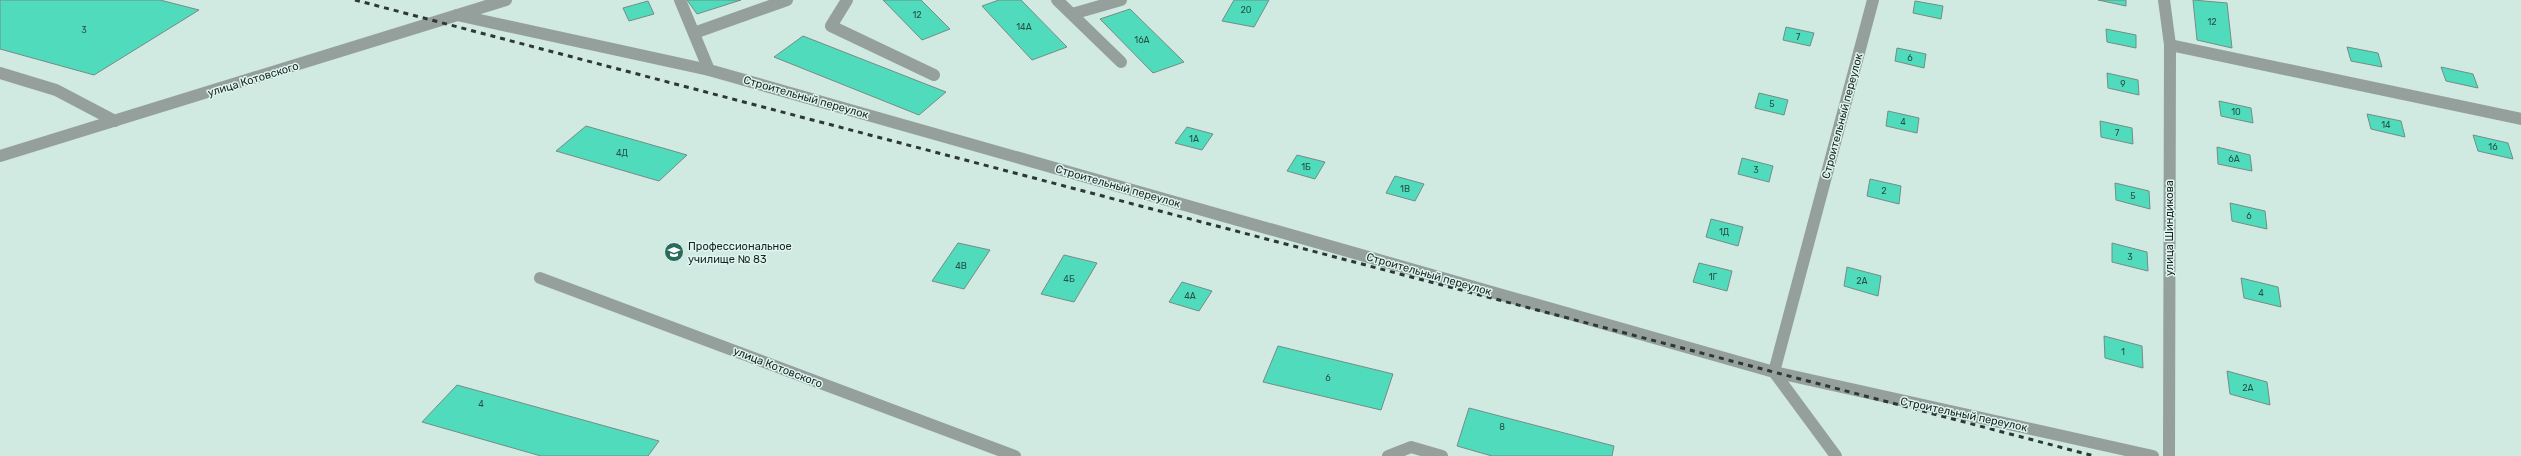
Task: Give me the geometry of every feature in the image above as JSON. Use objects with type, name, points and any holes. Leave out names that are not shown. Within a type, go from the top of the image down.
[{"type":"street","name":"улица Котовского","points":[[0,156],[506,0]]},
{"type":"street","points":[[680,0],[709,70]]},
{"type":"street","points":[[694,33],[787,0]]},
{"type":"street","points":[[847,0],[831,26],[934,75]]},
{"type":"street","points":[[1057,0],[1121,62]]},
{"type":"street","points":[[1072,14],[1121,0]]},
{"type":"street","name":"Строительный переулок","points":[[1774,372],[1873,0]]},
{"type":"street","name":"улица Шиндикова","points":[[2164,0],[2170,45],[2169,456]]},
{"type":"street","name":"Строительный переулок","points":[[457,15],[709,70],[1774,372],[2154,456]]},
{"type":"street","points":[[2170,45],[2521,119]]},
{"type":"street","points":[[0,73],[56,90],[115,121]]},
{"type":"street","name":"улица Котовского","points":[[540,278],[1015,456]]},
{"type":"street","points":[[1774,372],[1836,456]]},
{"type":"street","points":[[1388,456],[1411,447],[1442,456]]},
{"type":"building","points":[[0,0],[160,0],[199,10],[94,75],[0,49]]},
{"type":"building","points":[[687,0],[741,0],[697,14]]},
{"type":"building","points":[[883,0],[921,0],[950,29],[922,40]]},
{"type":"building","points":[[999,0],[1021,0],[1067,47],[1032,60],[982,6]]},
{"type":"building","points":[[1234,0],[1269,0],[1254,27],[1222,21]]},
{"type":"building","points":[[2098,0],[2126,0],[2126,6]]},
{"type":"building","points":[[2193,0],[2227,3],[2232,48],[2197,40]]},
{"type":"building","points":[[648,1],[654,14],[629,21],[623,8]]},
{"type":"building","points":[[1915,1],[1943,6],[1941,19],[1913,13]]},
{"type":"building","points":[[1130,9],[1184,62],[1153,73],[1100,19]]},
{"type":"building","points":[[1786,27],[1814,33],[1810,46],[1783,40]]},
{"type":"building","points":[[2106,29],[2136,35],[2136,48],[2107,42]]},
{"type":"building","points":[[803,36],[946,92],[919,115],[774,57]]},
{"type":"building","points":[[2347,47],[2378,53],[2382,67],[2351,61]]},
{"type":"building","points":[[1897,48],[1926,54],[1924,68],[1895,61]]},
{"type":"building","points":[[2441,67],[2473,74],[2478,88],[2446,81]]},
{"type":"building","points":[[2107,73],[2138,80],[2139,95],[2108,88]]},
{"type":"building","points":[[1759,93],[1788,100],[1784,115],[1755,108]]},
{"type":"building","points":[[2219,101],[2251,108],[2253,123],[2221,116]]},
{"type":"building","points":[[1888,111],[1919,118],[1917,133],[1886,126]]},
{"type":"building","points":[[2367,114],[2401,121],[2405,137],[2371,129]]},
{"type":"building","points":[[2100,121],[2132,128],[2133,144],[2101,137]]},
{"type":"building","points":[[586,126],[687,155],[659,181],[556,151]]},
{"type":"building","points":[[1187,127],[1213,134],[1202,150],[1175,143]]},
{"type":"building","points":[[2473,135],[2508,143],[2513,159],[2478,151]]},
{"type":"building","points":[[2217,147],[2250,155],[2252,171],[2218,164]]},
{"type":"building","points":[[1297,155],[1325,162],[1315,179],[1287,171]]},
{"type":"building","points":[[1742,158],[1773,166],[1769,182],[1738,174]]},
{"type":"building","points":[[1395,176],[1424,184],[1415,201],[1386,193]]},
{"type":"building","points":[[1870,179],[1901,186],[1899,204],[1867,196]]},
{"type":"building","points":[[2115,183],[2149,191],[2150,209],[2116,200]]},
{"type":"building","points":[[2230,203],[2265,211],[2267,229],[2232,221]]},
{"type":"building","points":[[1711,219],[1743,227],[1738,246],[1706,237]]},
{"type":"building","points":[[958,243],[990,250],[964,289],[932,281]]},
{"type":"building","points":[[2112,243],[2147,252],[2148,271],[2112,262]]},
{"type":"building","points":[[1064,255],[1097,263],[1074,302],[1041,294]]},
{"type":"building","points":[[1699,263],[1732,271],[1727,291],[1693,282]]},
{"type":"building","points":[[1847,267],[1881,276],[1878,296],[1844,286]]},
{"type":"building","points":[[2241,278],[2278,287],[2281,307],[2244,298]]},
{"type":"building","points":[[1182,282],[1212,291],[1199,311],[1169,302]]},
{"type":"building","points":[[2104,336],[2142,346],[2143,368],[2105,358]]},
{"type":"building","points":[[1278,346],[1393,374],[1381,410],[1263,382]]},
{"type":"building","points":[[2227,371],[2267,382],[2270,405],[2230,394]]},
{"type":"building","points":[[457,385],[659,441],[648,456],[541,456],[422,422]]},
{"type":"building","points":[[1469,408],[1614,446],[1612,456],[1492,456],[1457,446]]},
{"type":"railway","points":[[355,0],[2094,456]]},
{"type":"place","name":"Профессиональное училище № 83","points":[[674,252]]}]
